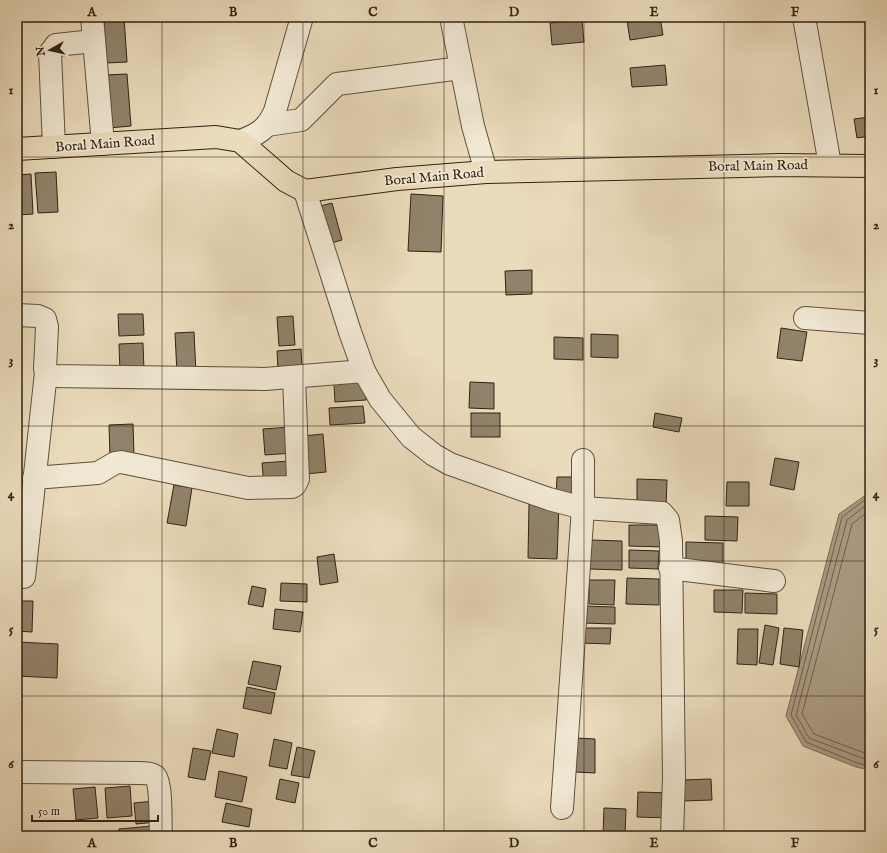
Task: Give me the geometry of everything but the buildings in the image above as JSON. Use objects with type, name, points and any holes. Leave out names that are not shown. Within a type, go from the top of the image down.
[{"type":"main road","name":"Boral Main Road","points":[[17,150],[216,137],[240,141]]},
{"type":"main road","points":[[240,141],[286,181],[305,191]]},
{"type":"main road","name":"Boral Main Road","points":[[305,191],[397,179],[486,172],[830,165],[870,166]]},
{"type":"street","points":[[92,17],[103,144]]},
{"type":"street","points":[[240,141],[254,136],[267,125],[275,111],[302,17]]},
{"type":"street","points":[[452,17],[473,126],[486,172]]},
{"type":"street","points":[[804,17],[830,165]]},
{"type":"street","points":[[54,147],[50,53],[56,46],[94,41]]},
{"type":"street","points":[[267,125],[301,120],[337,84],[461,68]]},
{"type":"street","points":[[305,191],[364,371],[380,399],[410,437],[434,455],[450,464],[482,477],[549,500],[582,508],[662,513],[668,520],[670,527],[674,778],[672,836]]},
{"type":"street","points":[[17,315],[38,316],[45,319],[46,327],[46,372],[24,577],[17,577]]},
{"type":"street","points":[[805,318],[870,323]]},
{"type":"street","points":[[46,372],[51,376],[265,379],[364,371]]},
{"type":"street","points":[[34,478],[98,473],[115,463],[121,462],[248,488],[292,487],[296,485],[298,479],[294,377]]},
{"type":"street","points":[[562,808],[582,508],[583,460]]},
{"type":"street","points":[[670,568],[774,582]]},
{"type":"street","points":[[17,772],[140,773],[154,776],[157,778],[159,787],[161,836]]},
{"type":"water","points":[[870,492],[870,770],[856,767],[803,746],[786,716],[839,514]]}]
